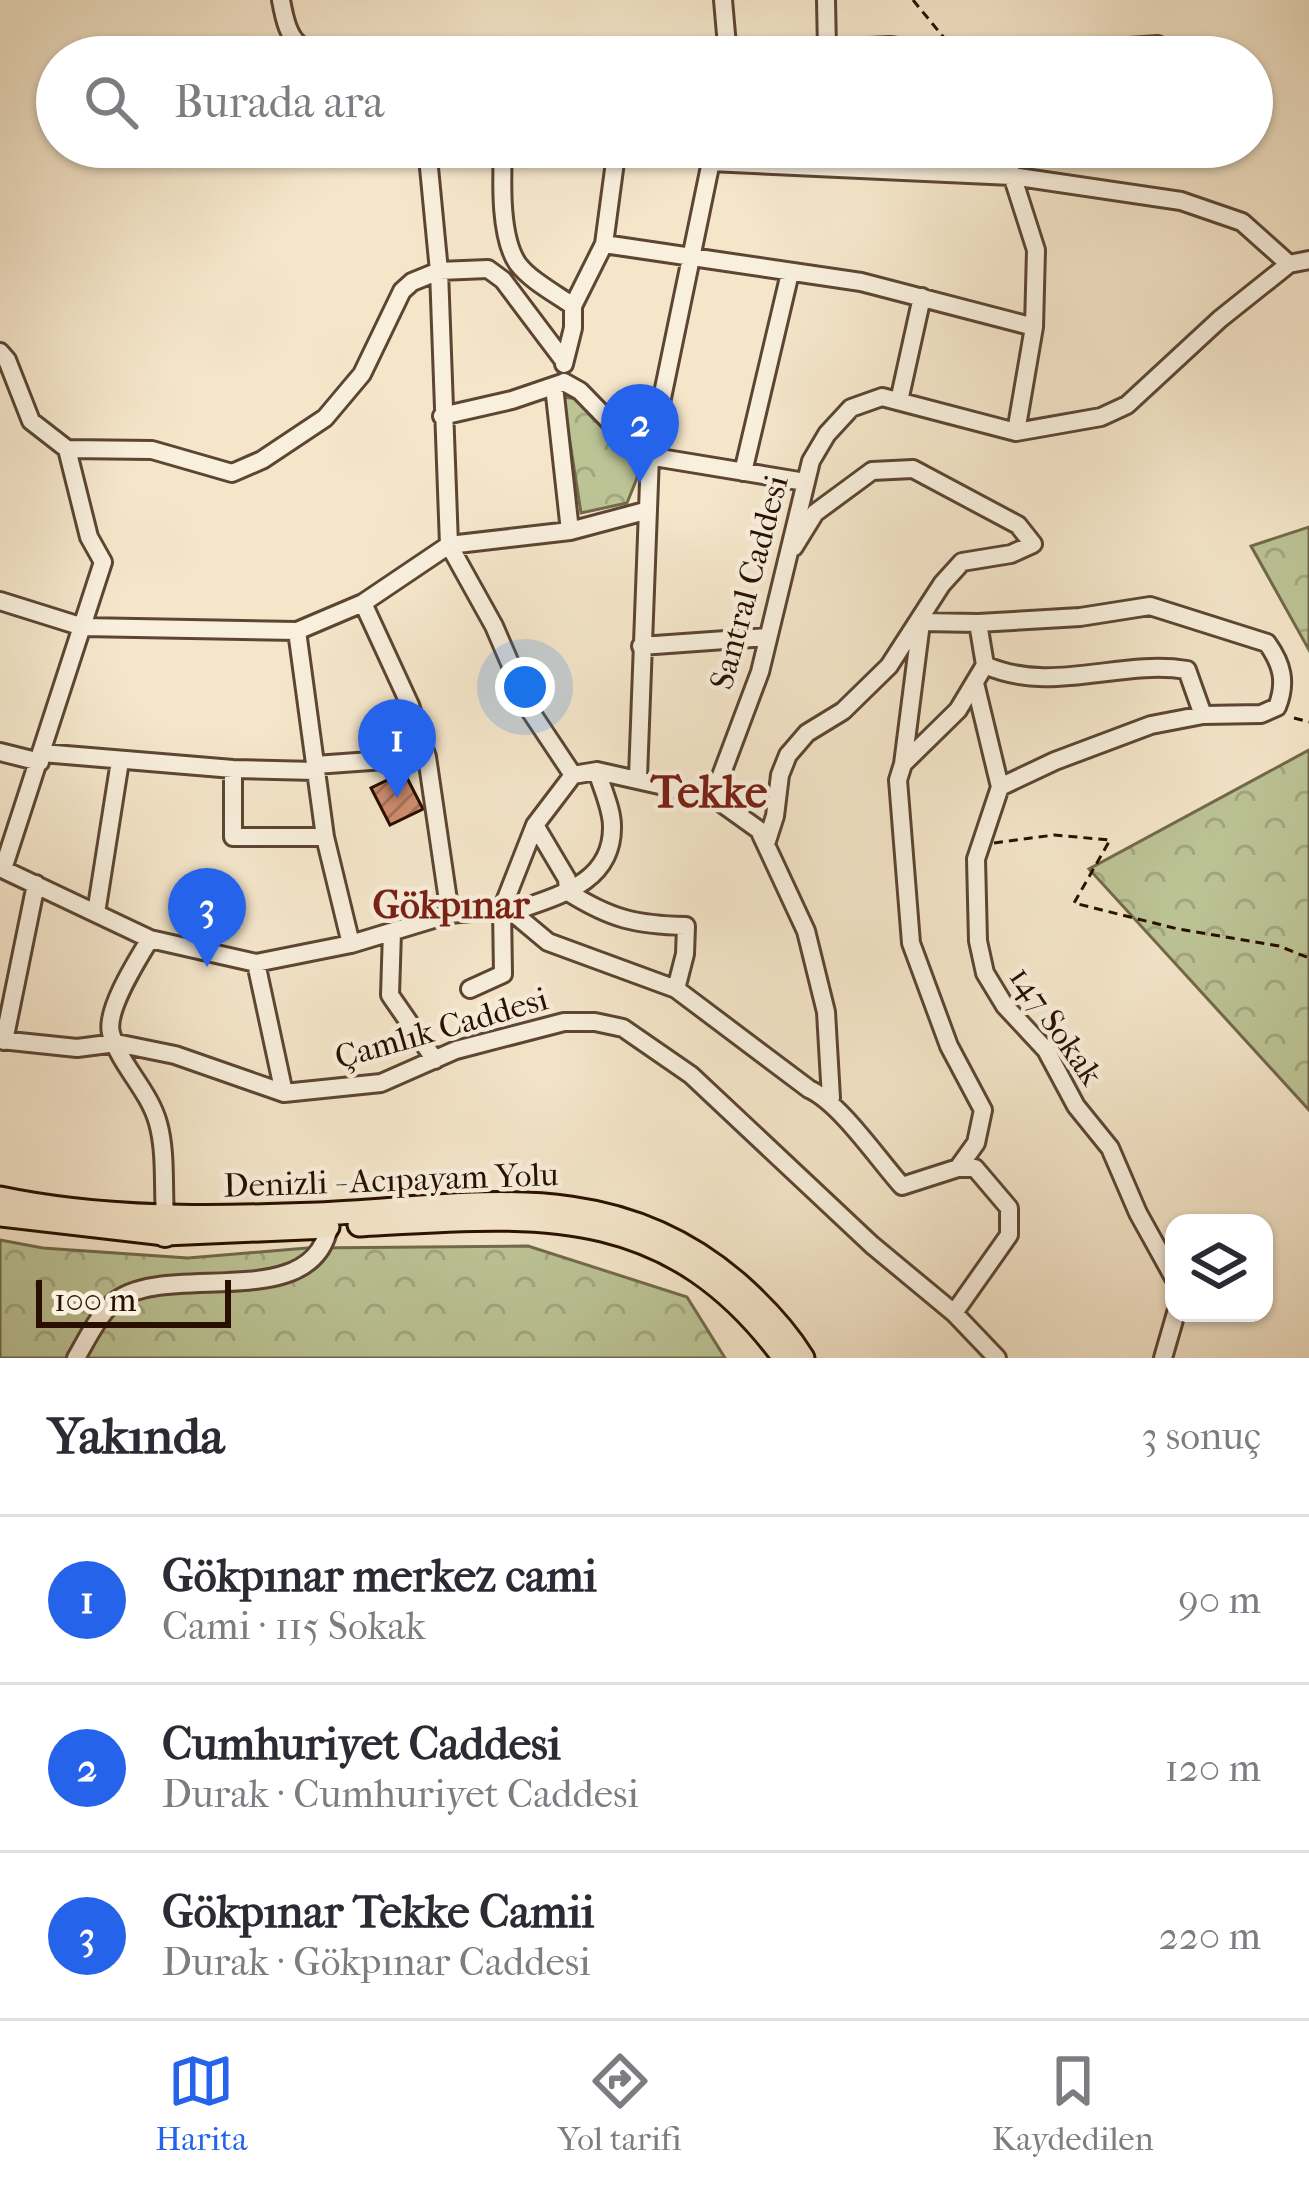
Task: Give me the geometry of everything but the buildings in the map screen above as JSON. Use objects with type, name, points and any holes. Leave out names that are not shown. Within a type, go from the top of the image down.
[{"type":"main road","name":"Denizli - Acıpayam Yolu","points":[[0,1198],[165,1225],[522,1202],[579,1206],[652,1229],[717,1266],[763,1306],[803,1358]]},
{"type":"main road","name":"Denizli - Acıpayam Yolu","points":[[0,1215],[47,1223],[165,1225],[329,1227],[523,1218],[574,1222],[623,1234],[709,1278],[750,1316],[784,1358]]},
{"type":"street","points":[[280,0],[290,36]]},
{"type":"street","points":[[723,0],[726,36]]},
{"type":"street","points":[[826,0],[827,36]]},
{"type":"street","points":[[429,168],[439,271],[449,545],[494,626],[531,712],[573,775]]},
{"type":"street","points":[[503,168],[502,194],[518,264],[573,306]]},
{"type":"street","points":[[569,531],[559,384],[573,328],[573,306],[604,244],[614,168]]},
{"type":"street","points":[[638,777],[650,456],[709,168]]},
{"type":"street","points":[[903,168],[1012,176],[1181,201],[1241,222],[1289,264]]},
{"type":"street","points":[[1010,168],[1036,250],[1034,326],[1016,432]]},
{"type":"street","points":[[604,244],[861,282],[1034,326]]},
{"type":"street","name":"Santral Caddesi","points":[[713,797],[760,672],[805,482],[827,434],[851,408],[882,397],[1016,432],[1101,417],[1127,405],[1220,319],[1289,264],[1309,260]]},
{"type":"street","points":[[0,352],[31,421],[67,449],[152,450],[232,472],[262,460],[326,418],[362,374],[402,291],[412,281],[439,271],[474,266],[494,272],[564,361]]},
{"type":"street","points":[[743,472],[790,273]]},
{"type":"street","points":[[899,401],[922,297]]},
{"type":"street","points":[[442,416],[559,384],[580,392],[642,455],[805,482]]},
{"type":"street","points":[[67,449],[88,537],[103,562],[2,868],[149,939],[256,963],[351,944],[450,914],[507,911],[590,882],[608,852],[613,824],[597,770]]},
{"type":"street","points":[[766,844],[776,816],[780,775],[788,755],[807,733],[843,711],[889,666],[942,584],[962,562],[1011,554],[1034,544],[1018,525],[913,469],[872,471],[815,513],[784,561]]},
{"type":"street","points":[[0,601],[83,628],[297,631],[363,603],[449,545],[569,531],[646,511]]},
{"type":"street","points":[[363,603],[410,705],[427,758],[450,914]]},
{"type":"street","points":[[921,622],[1080,617],[1150,606],[1267,643],[1278,658],[1284,680],[1277,707],[1261,714],[1203,715],[1151,724],[1054,760],[1000,787],[975,683]]},
{"type":"street","points":[[921,622],[904,764],[898,780],[910,943],[949,1046],[983,1110],[976,1142],[958,1168]]},
{"type":"street","points":[[904,764],[958,710],[985,665],[978,623]]},
{"type":"street","points":[[297,631],[325,837],[351,944]]},
{"type":"street","points":[[640,646],[767,637]]},
{"type":"street","points":[[985,665],[1040,679],[1163,666],[1187,670],[1203,715]]},
{"type":"street","points":[[0,752],[233,770],[427,758]]},
{"type":"street","points":[[96,913],[120,761]]},
{"type":"street","points":[[233,770],[233,837],[325,837]]},
{"type":"street","points":[[470,988],[503,974],[507,911],[535,825],[573,775],[597,770],[713,797],[759,830],[806,931],[826,1012],[831,1098],[856,1135],[902,1186],[958,1168],[975,1168],[1009,1208],[1009,1235],[954,1313]]},
{"type":"street","name":"147 Sokak","points":[[1000,787],[976,859],[978,941],[985,973],[1005,1006],[1046,1050],[1076,1106],[1110,1148],[1165,1262]]},
{"type":"street","points":[[535,825],[567,879],[568,892]]},
{"type":"street","points":[[2,1040],[36,884]]},
{"type":"street","points":[[568,892],[613,918],[646,926],[686,926],[685,955],[676,988]]},
{"type":"street","points":[[507,911],[548,942],[676,988],[809,1089],[831,1098]]},
{"type":"street","points":[[392,932],[389,995],[435,1060]]},
{"type":"street","points":[[149,939],[110,1023],[159,1125],[165,1225]]},
{"type":"street","points":[[256,963],[284,1094]]},
{"type":"street","name":"Çamlık Caddesi","points":[[2,1040],[77,1048],[116,1043],[175,1055],[284,1094],[381,1083],[508,1034],[564,1022],[623,1028],[691,1075],[872,1245],[954,1313],[997,1358]]},
{"type":"street","points":[[76,1358],[113,1303],[141,1290],[269,1279],[309,1262],[326,1245],[329,1227]]},
{"type":"street","points":[[1163,1358],[1174,1322]]},
{"type":"path","points":[[913,0],[946,36]]},
{"type":"path","points":[[1294,718],[1309,722]]},
{"type":"path","points":[[981,845],[1054,835],[1110,840],[1074,903],[1178,929],[1280,946],[1309,958]]},
{"type":"green space","points":[[563,397],[578,399],[641,468],[627,503],[581,513]]},
{"type":"green space","points":[[1309,527],[1309,650],[1251,546]]},
{"type":"green space","points":[[1309,750],[1309,1110],[1089,869]]},
{"type":"green space","points":[[0,1240],[43,1248],[188,1258],[307,1248],[528,1246],[687,1297],[725,1358],[0,1358]]},
{"type":"place","name":"Cumhuriyet Caddesi","points":[[640,483]]},
{"type":"place","name":"Gökpınar merkez cami","points":[[397,798]]},
{"type":"place","name":"Gökpınar Tekke Camii","points":[[207,967]]},
{"type":"district","name":"Tekke","points":[[709,791]]},
{"type":"district","name":"Gökpınar","points":[[451,904]]}]
